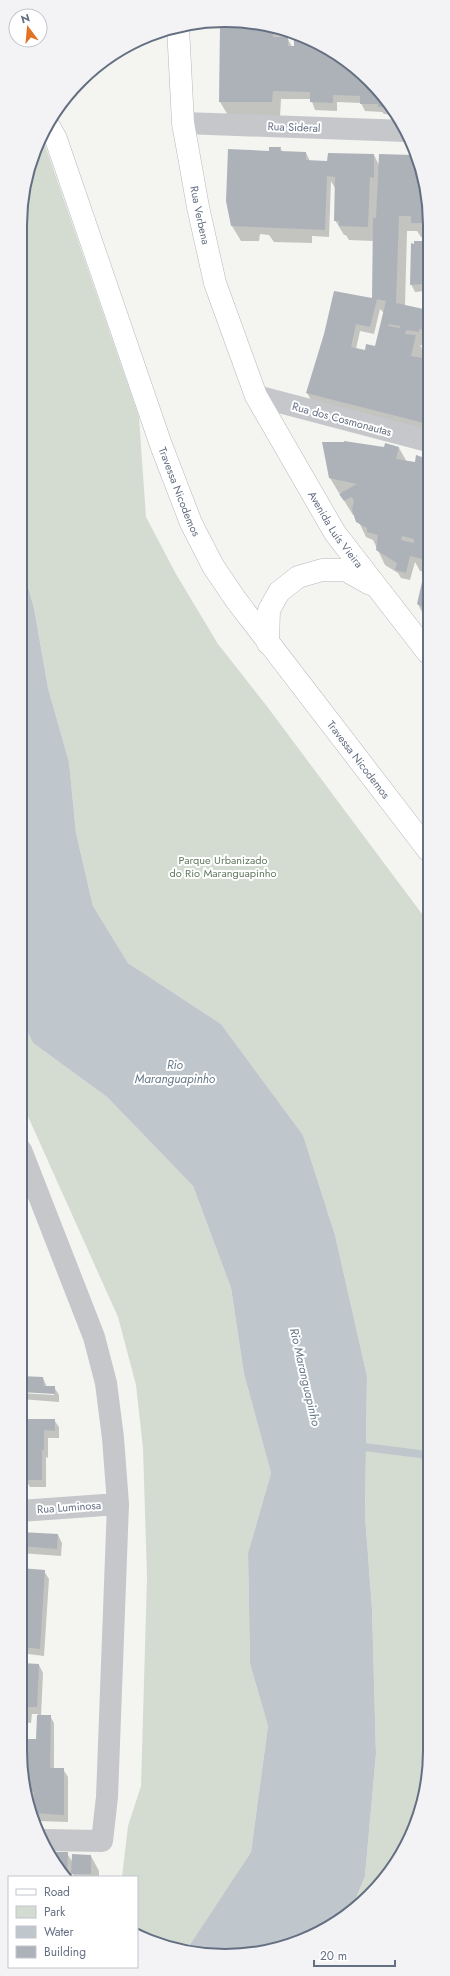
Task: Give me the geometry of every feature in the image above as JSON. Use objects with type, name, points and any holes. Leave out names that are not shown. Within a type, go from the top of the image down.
[{"type":"main road","name":"Rua Verbena","points":[[178,33],[182,123],[198,206],[215,283],[256,396]]},
{"type":"main road","name":"Travessa Nicodemos","points":[[51,130],[56,139],[160,445],[191,523],[213,566],[268,643],[423,844]]},
{"type":"main road","name":"Avenida Luís Vieira","points":[[256,396],[335,533],[423,646]]},
{"type":"main road","points":[[268,643],[269,610],[279,592],[298,577],[322,570],[345,570],[378,588]]},
{"type":"street","name":"Rua Sideral","points":[[182,123],[399,131]]},
{"type":"street","name":"Rua dos Cosmonautas","points":[[256,396],[423,440]]},
{"type":"street","points":[[27,1165],[94,1336],[106,1383],[113,1438],[118,1504],[107,1797],[102,1841],[48,1840]]},
{"type":"street","name":"Rua Luminosa","points":[[27,1510],[118,1504]]},
{"type":"green space","name":"Parque Urbanizado do Rio Maranguapinho","points":[[44,144],[139,417],[146,517],[176,574],[218,644],[266,705],[423,915],[423,1764],[416,1802],[403,1839],[382,1872],[355,1901],[365,1876],[376,1754],[372,1608],[365,1515],[367,1376],[335,1235],[303,1135],[221,1024],[128,963],[93,906],[76,833],[69,762],[48,688],[34,608],[27,583],[27,212],[34,174]]},
{"type":"green space","points":[[27,1031],[33,1043],[107,1097],[193,1186],[231,1288],[244,1374],[271,1473],[248,1553],[250,1664],[268,1726],[251,1852],[189,1946],[161,1938],[138,1929],[138,1876],[122,1876],[128,1826],[141,1786],[147,1577],[143,1448],[136,1385],[118,1317],[27,1114]]},
{"type":"water","name":"Rio Maranguapinho","points":[[27,583],[34,608],[48,688],[69,762],[76,833],[93,906],[128,963],[221,1024],[303,1135],[335,1235],[367,1376],[365,1515],[372,1608],[376,1754],[365,1876],[355,1901],[346,1908],[313,1929],[276,1942],[238,1949],[212,1949],[189,1946],[251,1852],[268,1726],[250,1664],[248,1553],[271,1473],[244,1374],[231,1288],[193,1186],[107,1097],[33,1043],[27,1031]]},
{"type":"building","points":[[220,27],[238,27],[273,33],[273,37],[288,38],[288,46],[294,46],[294,40],[313,47],[335,60],[356,76],[374,94],[384,107],[378,107],[378,104],[360,104],[360,96],[333,95],[333,103],[310,102],[310,92],[273,91],[272,102],[219,102]]},
{"type":"building","points":[[269,147],[281,147],[280,151],[306,152],[306,160],[327,161],[328,153],[374,154],[374,178],[370,177],[368,227],[339,226],[339,221],[334,221],[335,177],[327,176],[325,230],[231,226],[226,201],[228,149],[269,151]]},
{"type":"building","points":[[379,154],[410,155],[419,186],[423,223],[411,223],[411,216],[399,216],[396,303],[423,309],[423,330],[419,329],[419,332],[406,330],[405,334],[416,335],[411,356],[422,358],[423,354],[423,423],[306,393],[324,334],[334,291],[372,298],[373,218],[376,218]],"holes":[[[377,299],[386,301],[375,346],[366,344],[365,350],[351,347],[356,324],[370,327]],[[389,324],[400,326],[400,328],[388,326]]]},
{"type":"building","points":[[414,241],[423,241],[423,284],[410,285],[411,243],[414,244]]},
{"type":"building","points":[[344,441],[384,447],[385,443],[399,447],[396,459],[415,462],[416,455],[423,457],[423,559],[410,556],[406,573],[395,570],[397,563],[376,550],[378,535],[367,532],[367,528],[356,522],[352,510],[354,500],[351,497],[344,501],[339,494],[357,484],[329,478],[322,442]],"holes":[[[402,536],[414,539],[414,543],[401,540]]]},
{"type":"building","points":[[423,578],[423,607],[417,604]]},
{"type":"building","points":[[27,1376],[43,1377],[44,1386],[55,1386],[55,1394],[27,1392]]},
{"type":"building","points":[[27,1419],[55,1419],[55,1431],[44,1430],[42,1480],[27,1480]]},
{"type":"building","points":[[27,1532],[58,1534],[57,1549],[27,1547]]},
{"type":"building","points":[[27,1569],[45,1570],[40,1649],[27,1648]]},
{"type":"building","points":[[27,1663],[39,1664],[37,1707],[28,1707],[27,1715]]},
{"type":"building","points":[[37,1715],[51,1715],[50,1768],[64,1768],[64,1815],[37,1813],[34,1800],[34,1792],[32,1792],[31,1790],[27,1764],[27,1739],[36,1739]]},
{"type":"building","points":[[55,1852],[68,1852],[67,1871]]},
{"type":"building","points":[[72,1854],[91,1855],[91,1874],[71,1874]]},
{"type":"waterway","points":[[356,1446],[423,1454]]}]
